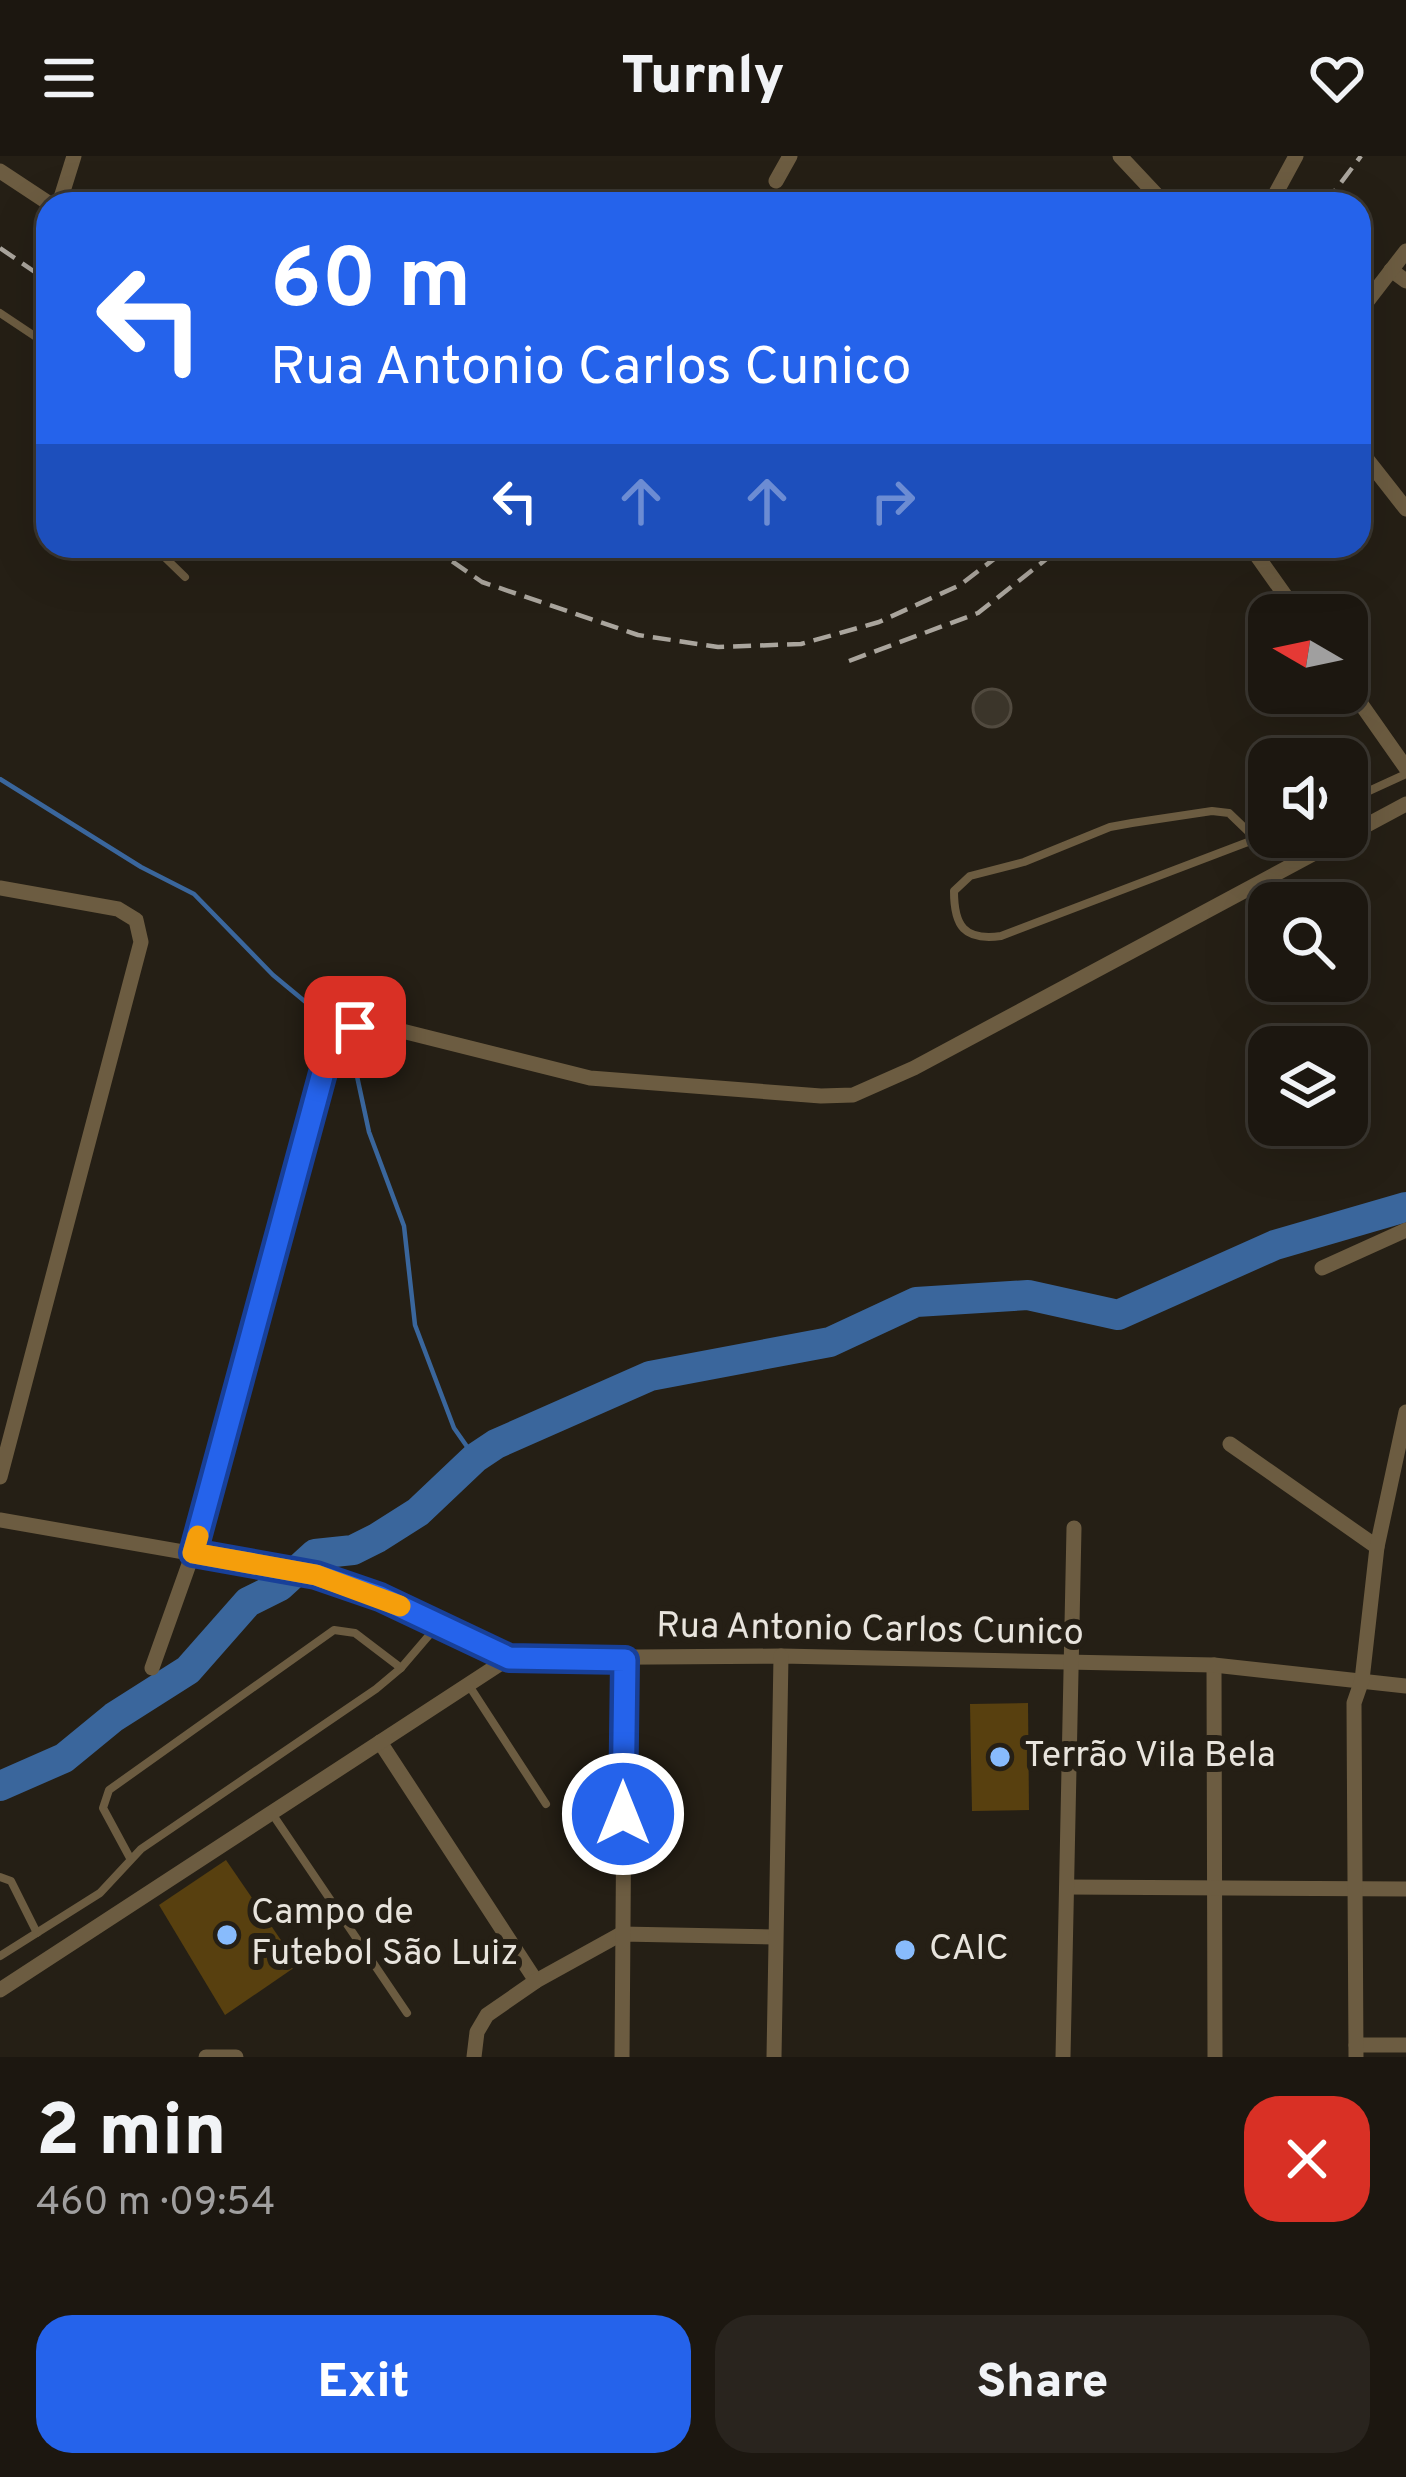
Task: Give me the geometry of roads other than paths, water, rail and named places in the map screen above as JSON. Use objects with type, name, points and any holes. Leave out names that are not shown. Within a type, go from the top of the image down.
[{"type":"street","points":[[59,192],[74,156]]},
{"type":"street","points":[[776,181],[790,156]]},
{"type":"street","points":[[1120,156],[1154,192]]},
{"type":"street","points":[[1276,192],[1296,156]]},
{"type":"street","points":[[0,171],[36,193]]},
{"type":"street","points":[[1371,296],[1406,251]]},
{"type":"street","points":[[1391,270],[1406,281]]},
{"type":"street","points":[[1371,463],[1406,508]]},
{"type":"street","points":[[1259,558],[1284,594]]},
{"type":"street","points":[[1367,714],[1406,771]]},
{"type":"street","points":[[152,1668],[193,1553],[324,1069],[348,1031],[382,1026],[590,1078],[820,1096],[853,1094],[914,1068],[1406,804]]},
{"type":"street","points":[[0,888],[118,909],[136,920],[141,942],[0,1477]]},
{"type":"street","points":[[1322,1268],[1406,1230]]},
{"type":"street","points":[[1405,1421],[1378,1547],[1362,1680],[1354,1703],[1356,2051],[1406,2045]]},
{"type":"street","points":[[1230,1444],[1378,1547]]},
{"type":"street","points":[[0,1520],[316,1575],[380,1597],[509,1658]]},
{"type":"street","points":[[1063,2057],[1074,1528]]},
{"type":"street","points":[[774,2057],[781,1655]]},
{"type":"street","name":"Rua Antonio Carlos Cunico","points":[[509,1658],[781,1655],[1214,1666],[1406,1686]]},
{"type":"street","points":[[0,1990],[509,1658]]},
{"type":"street","points":[[622,2057],[625,1660]]},
{"type":"street","points":[[1214,1666],[1215,2057]]},
{"type":"street","points":[[380,1742],[536,1981]]},
{"type":"street","points":[[1067,1887],[1406,1889]]},
{"type":"street","points":[[474,2057],[477,2032],[487,2015],[536,1981],[621,1934],[775,1937]]},
{"type":"street","points":[[206,2057],[236,2057]]},
{"type":"lane","points":[[0,314],[36,337]]},
{"type":"lane","points":[[165,558],[185,577]]},
{"type":"lane","points":[[1368,790],[1406,771]]},
{"type":"lane","points":[[1229,813],[1256,838],[1001,936],[982,939],[966,932],[954,915],[954,891],[970,876],[1024,862],[1111,827],[1229,813]]},
{"type":"lane","points":[[0,1955],[100,1893],[130,1858],[230,1785],[376,1690],[440,1623]]},
{"type":"lane","points":[[130,1858],[104,1808],[109,1790],[315,1643],[334,1630],[346,1629],[401,1667]]},
{"type":"lane","points":[[467,1682],[545,1804]]},
{"type":"lane","points":[[270,1810],[407,2013]]},
{"type":"lane","points":[[0,1877],[11,1881],[37,1933]]},
{"type":"waterway","points":[[0,779],[141,867],[194,894],[273,975],[308,1004],[344,1019],[346,1028]]},
{"type":"waterway","points":[[349,1039],[369,1132],[404,1226],[415,1325],[454,1428],[475,1458]]},
{"type":"waterway","points":[[0,1786],[64,1758],[114,1717],[188,1670],[248,1602],[280,1586],[315,1554],[353,1550],[377,1538],[418,1512],[496,1444],[650,1376],[830,1342],[916,1302],[1028,1295],[1118,1315],[1275,1245],[1406,1207]]},
{"type":"railway","points":[[1334,192],[1361,156]]},
{"type":"railway","points":[[0,248],[36,273]]},
{"type":"railway","points":[[447,558],[482,582],[638,635],[718,647],[801,644],[879,622],[960,585],[995,558]]},
{"type":"railway","points":[[849,661],[978,613],[1048,558]]},
{"type":"place","name":"Terrão Vila Bela","points":[[1000,1757]]},
{"type":"place","name":"Campo de Futebol São Luiz","points":[[227,1935]]},
{"type":"place","name":"CAIC","points":[[905,1950]]}]
